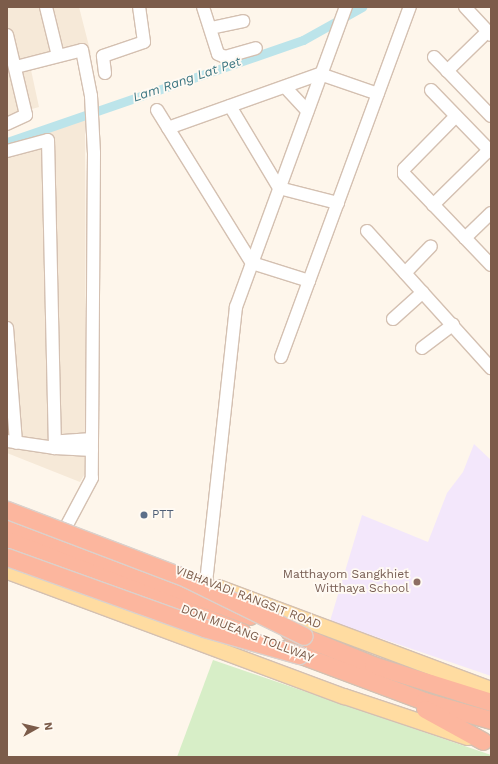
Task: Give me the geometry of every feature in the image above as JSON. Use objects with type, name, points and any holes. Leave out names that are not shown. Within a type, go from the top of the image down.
[{"type":"highway","points":[[7,510],[186,578],[304,636]]},
{"type":"highway","name":"VIBHAVADI RANGSIT ROAD","points":[[7,521],[450,685],[491,694]]},
{"type":"highway","name":"DON MUEANG TOLLWAY","points":[[7,526],[304,636],[380,667],[491,702]]},
{"type":"highway","name":"DON MUEANG TOLLWAY","points":[[7,540],[424,701],[491,720]]},
{"type":"highway","points":[[7,548],[425,708],[488,736]]},
{"type":"highway","points":[[7,557],[204,628],[299,654]]},
{"type":"highway","points":[[182,586],[222,588]]},
{"type":"main road","name":"VIBHAVADI RANGSIT ROAD","points":[[7,503],[206,583],[491,689]]},
{"type":"main road","points":[[7,571],[383,710],[488,736]]},
{"type":"street","points":[[46,7],[58,56]]},
{"type":"street","points":[[105,73],[103,56],[144,42],[139,7]]},
{"type":"street","points":[[203,7],[221,57],[256,48]]},
{"type":"street","points":[[281,357],[410,7]]},
{"type":"street","points":[[447,71],[490,33],[466,7]]},
{"type":"street","points":[[206,583],[236,307],[342,15]]},
{"type":"street","points":[[211,28],[243,21]]},
{"type":"street","points":[[7,35],[16,67],[26,115],[7,124]]},
{"type":"street","points":[[16,67],[82,50],[88,72],[94,153],[92,478],[67,526]]},
{"type":"street","points":[[434,57],[491,116]]},
{"type":"street","points":[[168,128],[320,74],[378,94]]},
{"type":"street","points":[[285,87],[307,111]]},
{"type":"street","points":[[430,90],[490,151],[433,205]]},
{"type":"street","points":[[230,106],[279,188],[338,203]]},
{"type":"street","points":[[156,110],[252,263],[309,281]]},
{"type":"street","points":[[456,116],[404,169],[406,176],[491,265]]},
{"type":"street","points":[[7,151],[48,140],[55,448]]},
{"type":"street","points":[[464,238],[491,213]]},
{"type":"street","points":[[367,231],[491,368]]},
{"type":"street","points":[[406,273],[431,246]]},
{"type":"street","points":[[393,319],[423,292]]},
{"type":"street","points":[[422,348],[452,324]]},
{"type":"street","points":[[7,328],[12,442],[55,448],[92,445]]},
{"type":"shaded area","points":[[7,7],[79,7],[91,54],[31,70],[39,107],[7,116]]},
{"type":"shaded area","points":[[85,114],[86,472],[80,482],[7,453],[7,143]]},
{"type":"shaded area","name":"Matthayom Sangkhiet Witthaya School","points":[[474,444],[491,460],[491,676],[330,621],[362,515],[428,542],[447,493],[463,472]]},
{"type":"green space","points":[[213,660],[491,755],[491,757],[177,757]]},
{"type":"waterway","name":"Lam Rang Lat Pet","points":[[7,142],[303,40],[362,7]]},
{"type":"place","name":"PTT","points":[[144,515]]},
{"type":"place","name":"Matthayom Sangkhiet Witthaya School","points":[[417,582]]}]
